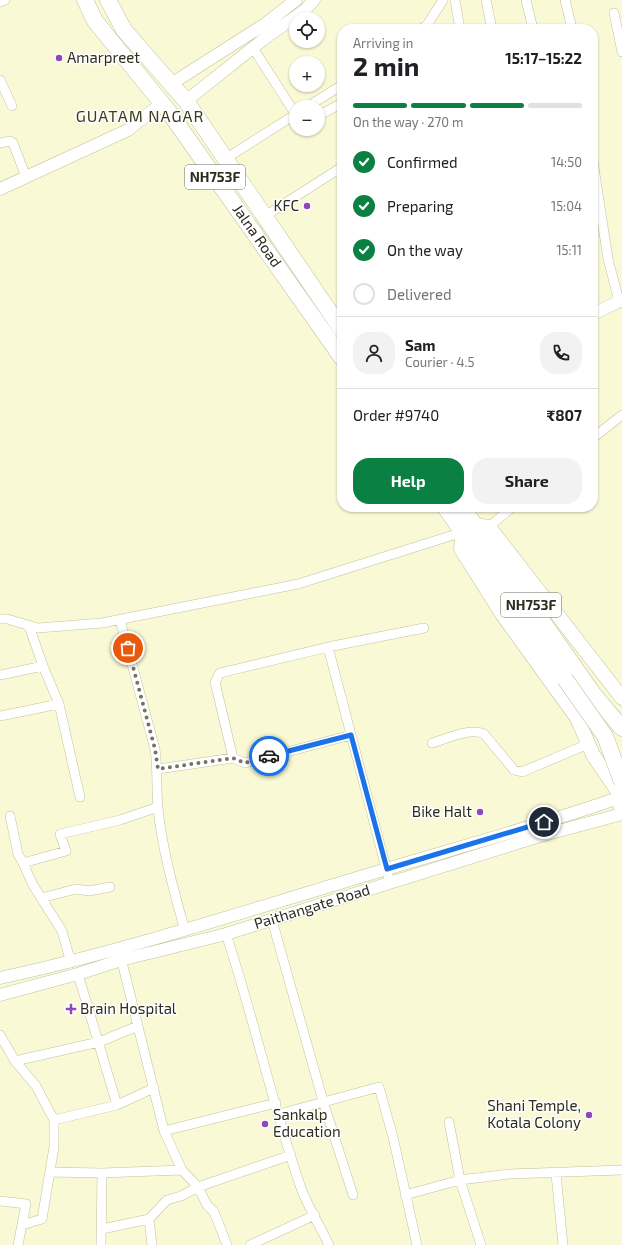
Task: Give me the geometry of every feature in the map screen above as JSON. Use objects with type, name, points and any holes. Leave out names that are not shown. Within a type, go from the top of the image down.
[{"type":"highway","name":"Jalna Road","points":[[85,0],[95,21],[162,103],[337,351]]},
{"type":"highway","name":"Jalna Road","points":[[108,0],[124,30],[186,101],[337,323]]},
{"type":"highway","name":"NH753F","points":[[452,512],[476,528]]},
{"type":"highway","name":"NH753F","points":[[465,512],[571,674],[605,736],[621,793]]},
{"type":"highway","name":"NH753F","points":[[571,674],[594,696],[622,728]]},
{"type":"main road","points":[[621,793],[593,755],[577,718],[502,614],[461,550],[476,528],[622,698]]},
{"type":"street","points":[[0,2],[6,0]]},
{"type":"street","points":[[171,84],[265,24],[296,0]]},
{"type":"street","points":[[186,101],[253,48],[304,11],[314,0]]},
{"type":"street","points":[[428,24],[443,0]]},
{"type":"street","points":[[455,0],[459,24]]},
{"type":"street","points":[[486,0],[491,24]]},
{"type":"street","points":[[526,0],[532,24]]},
{"type":"street","points":[[566,0],[571,24]]},
{"type":"street","points":[[614,13],[622,52]]},
{"type":"street","points":[[253,48],[289,103]]},
{"type":"street","points":[[0,80],[12,106]]},
{"type":"street","points":[[318,100],[337,88]]},
{"type":"street","points":[[0,189],[128,130],[162,103]]},
{"type":"street","points":[[325,112],[337,106]]},
{"type":"street","points":[[225,159],[289,118]]},
{"type":"street","points":[[0,143],[10,141],[13,143],[26,177]]},
{"type":"street","points":[[265,216],[337,170]]},
{"type":"street","points":[[598,194],[608,259],[620,300],[598,311]]},
{"type":"street","points":[[598,434],[622,415]]},
{"type":"street","points":[[0,619],[7,619],[38,628],[102,623],[298,584],[476,528],[503,512]]},
{"type":"street","points":[[120,620],[155,749],[158,769],[158,807],[171,878],[185,931]]},
{"type":"street","points":[[29,626],[43,666],[59,704],[80,797]]},
{"type":"street","points":[[233,758],[214,682],[220,673],[328,647],[424,628]]},
{"type":"street","points":[[328,647],[390,883]]},
{"type":"street","points":[[0,675],[43,666]]},
{"type":"street","points":[[0,716],[59,704]]},
{"type":"street","points":[[432,744],[479,731],[484,734],[514,770],[522,772],[588,744]]},
{"type":"street","points":[[158,769],[233,758],[245,763],[351,735]]},
{"type":"street","name":"Paithangate Road","points":[[0,995],[78,974],[120,955],[185,931],[573,814],[621,793]]},
{"type":"street","points":[[23,863],[66,851],[60,834],[120,820],[158,807]]},
{"type":"street","name":"Paithangate Road","points":[[0,978],[226,934],[540,836],[622,814]]},
{"type":"street","points":[[10,816],[18,854],[33,885],[62,931],[71,963]]},
{"type":"street","points":[[41,898],[76,889],[89,891],[110,887]]},
{"type":"street","points":[[272,920],[323,1101],[353,1195]]},
{"type":"street","points":[[226,934],[242,982],[302,1189],[329,1245]]},
{"type":"street","points":[[120,955],[164,1131],[182,1170],[198,1187],[207,1205],[214,1212],[227,1245]]},
{"type":"street","points":[[78,974],[117,1105]]},
{"type":"street","points":[[15,1060],[99,1042],[138,1026]]},
{"type":"street","points":[[0,1035],[15,1060],[36,1086],[54,1120],[54,1147],[42,1219],[22,1225]]},
{"type":"street","points":[[280,1114],[323,1101],[379,1087],[393,1137],[417,1245]]},
{"type":"street","points":[[54,1120],[117,1105],[154,1088]]},
{"type":"street","points":[[164,1131],[276,1103]]},
{"type":"street","points":[[449,1122],[460,1180],[481,1245]]},
{"type":"street","points":[[102,1229],[150,1219],[167,1200],[182,1196],[198,1187],[291,1155]]},
{"type":"street","points":[[50,1172],[102,1173],[182,1170]]},
{"type":"street","points":[[405,1195],[460,1180],[509,1174],[556,1174],[622,1170]]},
{"type":"street","points":[[101,1245],[102,1173]]},
{"type":"street","points":[[556,1174],[563,1245]]},
{"type":"street","points":[[0,1201],[26,1204],[18,1245]]},
{"type":"street","points":[[250,1245],[315,1215]]},
{"type":"street","points":[[150,1219],[152,1245]]},
{"type":"way so far","points":[[128,648],[155,749],[158,769],[233,758],[245,763],[269,756]]},
{"type":"place","name":"Amarpreet","points":[[59,58]]},
{"type":"place","name":"KFC","points":[[307,206]]},
{"type":"place","name":"Bike Halt","points":[[480,812]]},
{"type":"place","name":"Brain Hospital","points":[[71,1009]]},
{"type":"place","name":"Shani Temple, Kotala Colony","points":[[589,1115]]},
{"type":"place","name":"Sankalp Education","points":[[265,1124]]},
{"type":"district","name":"GUATAM NAGAR","points":[[140,116]]},
{"type":"route","points":[[269,756],[351,735],[387,869],[544,822]]}]
